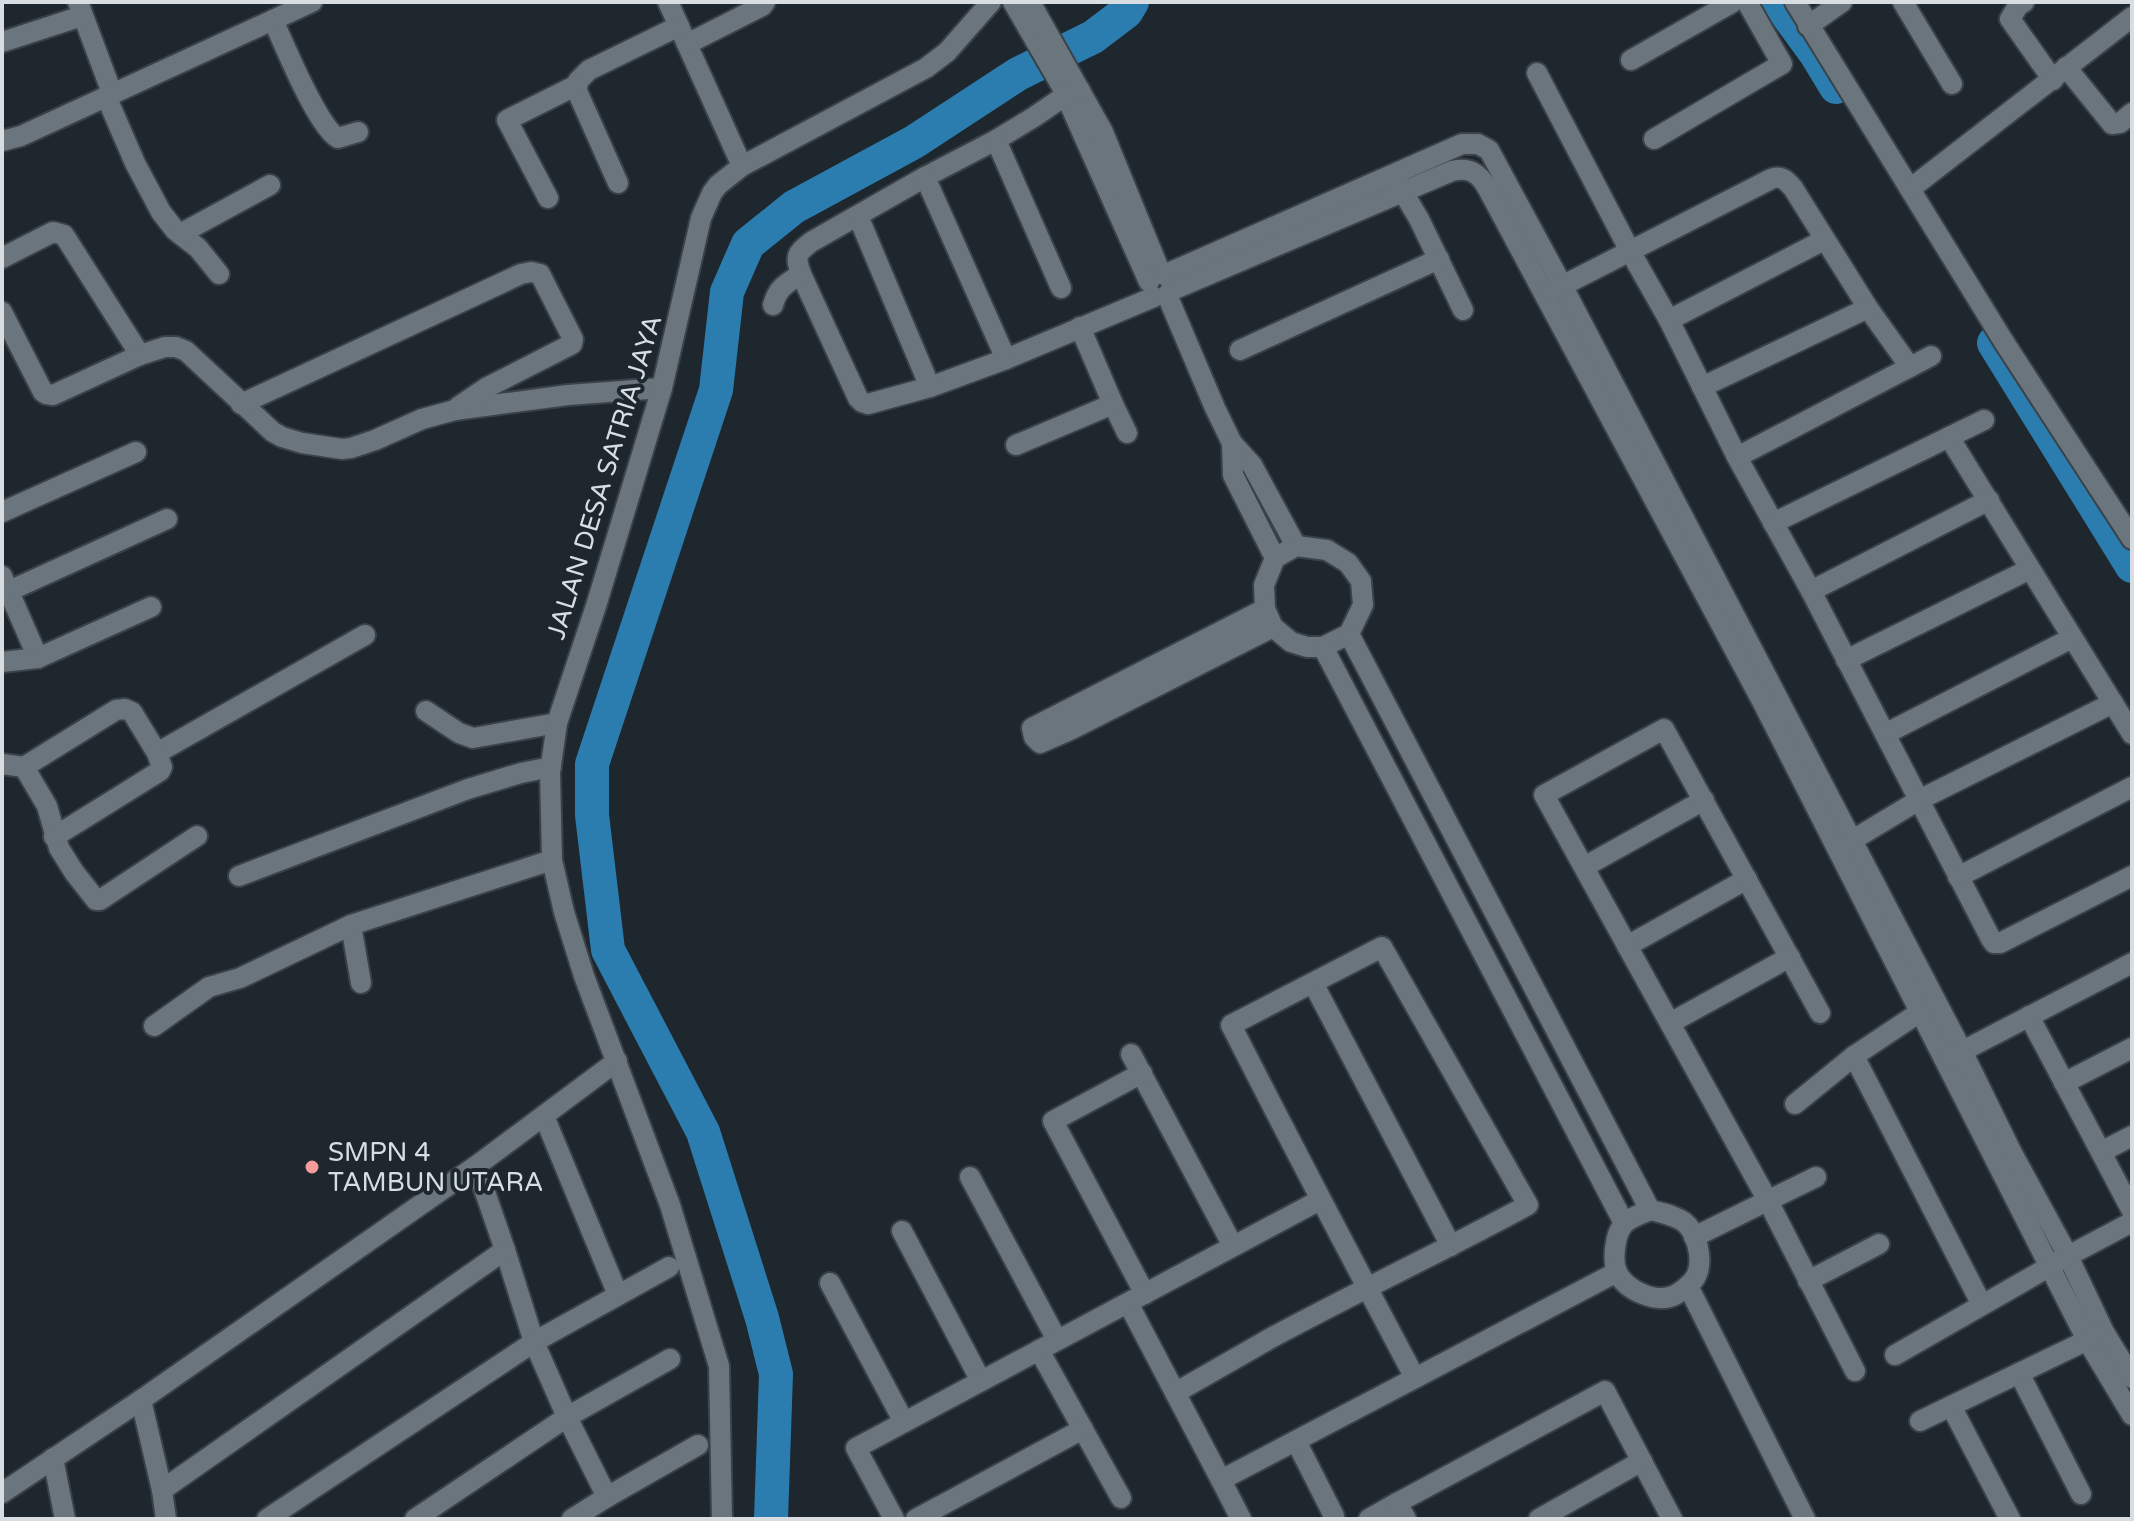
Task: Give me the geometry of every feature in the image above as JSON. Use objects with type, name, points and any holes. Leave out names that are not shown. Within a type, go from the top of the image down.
[{"type":"street","points":[[2,141],[21,136],[280,12],[312,2]]},
{"type":"street","points":[[668,2],[742,166]]},
{"type":"street","points":[[618,183],[577,91],[581,77],[589,70],[762,6],[765,2]]},
{"type":"street","name":"JALAN DESA SATRIA JAYA","points":[[722,1519],[719,1366],[670,1205],[572,938],[552,860],[551,767],[557,723],[662,388],[701,218],[712,193],[742,166],[926,68],[947,52],[991,2]]},
{"type":"street","points":[[1013,2],[1044,40]]},
{"type":"street","points":[[1030,2],[1044,40],[1070,86],[1232,443],[1252,465],[1296,546]]},
{"type":"street","points":[[1631,60],[1733,2]]},
{"type":"street","points":[[1654,139],[1782,64],[1747,2]]},
{"type":"street","points":[[1795,2],[2004,342],[2132,539]]},
{"type":"street","points":[[1808,26],[1842,2]]},
{"type":"street","points":[[1903,2],[1952,84]]},
{"type":"street","points":[[2024,2],[2010,19],[2060,73],[2112,124],[2120,123],[2132,113]]},
{"type":"street","points":[[2,42],[80,9],[135,163],[161,212],[180,234],[198,248],[219,274]]},
{"type":"street","points":[[280,12],[301,81],[329,131],[338,138],[358,132]]},
{"type":"street","points":[[1910,189],[2132,17]]},
{"type":"street","points":[[1537,73],[1991,939],[1997,944],[2132,876]]},
{"type":"street","points":[[548,198],[507,120],[577,85]]},
{"type":"street","points":[[1070,86],[1034,117],[800,251],[796,260],[801,274],[862,402],[868,404],[930,387],[1006,359],[1080,327],[1161,286],[1398,183],[1462,144],[1484,146],[1492,154],[1562,285],[1688,546],[1954,1055],[2011,1151],[2132,1415]]},
{"type":"street","points":[[996,140],[1061,288]]},
{"type":"street","points":[[1462,144],[1467,169]]},
{"type":"street","points":[[1398,183],[1467,169],[1484,183],[1581,362],[1688,546]]},
{"type":"street","points":[[925,177],[1006,359]]},
{"type":"street","points":[[1544,296],[1775,177],[1783,179],[1793,188],[1868,308],[1910,367]]},
{"type":"street","points":[[1398,183],[1463,310]]},
{"type":"street","points":[[180,234],[270,185]]},
{"type":"street","points":[[858,216],[930,387]]},
{"type":"street","points":[[2,258],[53,232],[64,235],[140,355]]},
{"type":"street","points":[[1669,320],[1824,240]]},
{"type":"street","points":[[1240,350],[1439,259]]},
{"type":"street","points":[[241,404],[521,274],[540,274],[573,339],[572,344],[486,388],[455,410]]},
{"type":"street","points":[[773,305],[781,288],[801,274]]},
{"type":"street","points":[[1702,387],[1868,308]]},
{"type":"street","points":[[2,312],[46,394],[53,395],[140,355],[176,347],[186,351],[263,424],[282,437],[342,449],[361,446],[422,419],[455,410],[568,395],[662,388]]},
{"type":"street","points":[[1080,327],[1127,433]]},
{"type":"street","points":[[1737,457],[1931,356]]},
{"type":"street","points":[[1016,445],[1113,404]]},
{"type":"street","points":[[1773,523],[1984,420]]},
{"type":"street","points":[[1949,437],[2132,734]]},
{"type":"street","points":[[1232,443],[1233,475],[1275,558]]},
{"type":"street","points":[[2,512],[136,452]]},
{"type":"street","points":[[1811,591],[1989,500]]},
{"type":"street","points":[[38,658],[5,583],[167,519]]},
{"type":"street","points":[[1296,546],[1327,550],[1348,563],[1361,581],[1363,605],[1349,634],[1323,647],[1307,647],[1291,642],[1269,618],[1264,585],[1275,558],[1296,546]]},
{"type":"street","points":[[1846,660],[2030,569]]},
{"type":"street","points":[[2,662],[38,658],[151,607]]},
{"type":"street","points":[[1269,618],[1072,729],[1040,743],[1034,737],[1032,728],[1269,618]]},
{"type":"street","points":[[1349,634],[1650,1210]]},
{"type":"street","points":[[157,753],[365,635]]},
{"type":"street","points":[[1885,734],[2072,638]]},
{"type":"street","points":[[1323,647],[1624,1223]]},
{"type":"street","points":[[1844,845],[1919,800],[2113,703]]},
{"type":"street","points":[[2,764],[24,767],[116,710],[122,708],[132,712],[157,753],[162,767],[160,771],[54,837]]},
{"type":"street","points":[[426,711],[459,733],[473,738],[557,723]]},
{"type":"street","points":[[1820,1013],[1664,729],[1544,795],[1768,1201],[1855,1371]]},
{"type":"street","points":[[24,767],[47,806],[59,848],[74,872],[99,900],[197,836]]},
{"type":"street","points":[[239,876],[468,789],[551,767]]},
{"type":"street","points":[[1958,877],[2132,787]]},
{"type":"street","points":[[1584,867],[1704,800]]},
{"type":"street","points":[[1844,845],[1920,1012],[1954,1055]]},
{"type":"street","points":[[154,1026],[209,987],[240,978],[351,925],[552,860]]},
{"type":"street","points":[[1627,946],[1747,879]]},
{"type":"street","points":[[351,925],[361,983]]},
{"type":"street","points":[[1175,1393],[1271,1338],[1367,1289],[1451,1246],[1528,1205],[1382,947],[1231,1025],[1320,1200],[1367,1289],[1415,1378]]},
{"type":"street","points":[[1670,1023],[1790,957]]},
{"type":"street","points":[[1954,1055],[2132,963]]},
{"type":"street","points":[[1313,983],[1451,1246]]},
{"type":"street","points":[[1795,1104],[1854,1056],[1920,1012]]},
{"type":"street","points":[[2029,1016],[2132,1211]]},
{"type":"street","points":[[2064,1083],[2132,1048]]},
{"type":"street","points":[[1131,1054],[1233,1246]]},
{"type":"street","points":[[1854,1056],[1982,1305]]},
{"type":"street","points":[[2,1493],[476,1166],[617,1061]]},
{"type":"street","points":[[1142,1073],[1053,1121],[1137,1298],[1175,1393],[1241,1519]]},
{"type":"street","points":[[544,1116],[618,1295]]},
{"type":"street","points":[[2101,1152],[2132,1136]]},
{"type":"street","points":[[476,1166],[534,1342],[607,1497]]},
{"type":"street","points":[[970,1177],[1048,1345],[1083,1429],[1121,1498]]},
{"type":"street","points":[[1694,1237],[1816,1177]]},
{"type":"street","points":[[894,1519],[856,1448],[1320,1200]]},
{"type":"street","points":[[1650,1210],[1671,1215],[1688,1224],[1699,1246],[1697,1274],[1688,1286],[1675,1295],[1661,1299],[1635,1291],[1617,1272],[1614,1240],[1624,1223],[1650,1210]]},
{"type":"street","points":[[1895,1355],[2132,1222]]},
{"type":"street","points":[[902,1231],[981,1381]]},
{"type":"street","points":[[1808,1281],[1879,1244]]},
{"type":"street","points":[[162,1490],[505,1250]]},
{"type":"street","points":[[267,1519],[534,1342],[669,1267]]},
{"type":"street","points":[[1221,1480],[1617,1272]]},
{"type":"street","points":[[830,1283],[904,1422]]},
{"type":"street","points":[[1688,1286],[1805,1519]]},
{"type":"street","points":[[1920,1421],[2096,1336]]},
{"type":"street","points":[[2096,1336],[2132,1378]]},
{"type":"street","points":[[415,1519],[567,1417],[670,1359]]},
{"type":"street","points":[[2019,1373],[2081,1494]]},
{"type":"street","points":[[1369,1519],[1401,1511],[1605,1391],[1672,1519]]},
{"type":"street","points":[[141,1400],[166,1519]]},
{"type":"street","points":[[1951,1406],[2010,1519]]},
{"type":"street","points":[[916,1519],[1083,1429]]},
{"type":"street","points":[[1296,1441],[1334,1516]]},
{"type":"street","points":[[572,1519],[698,1445]]},
{"type":"street","points":[[53,1458],[65,1519]]},
{"type":"street","points":[[1539,1519],[1642,1461]]},
{"type":"waterway","points":[[771,1519],[776,1374],[762,1318],[703,1132],[608,950],[592,815],[592,764],[716,390],[727,292],[748,244],[794,207],[914,142],[1018,74],[1093,37],[1126,12],[1132,2]]},
{"type":"waterway","points":[[1778,2],[1836,87]]},
{"type":"waterway","points":[[1994,343],[2132,566]]},
{"type":"place","name":"SMPN 4 TAMBUN UTARA","points":[[312,1167]]}]
